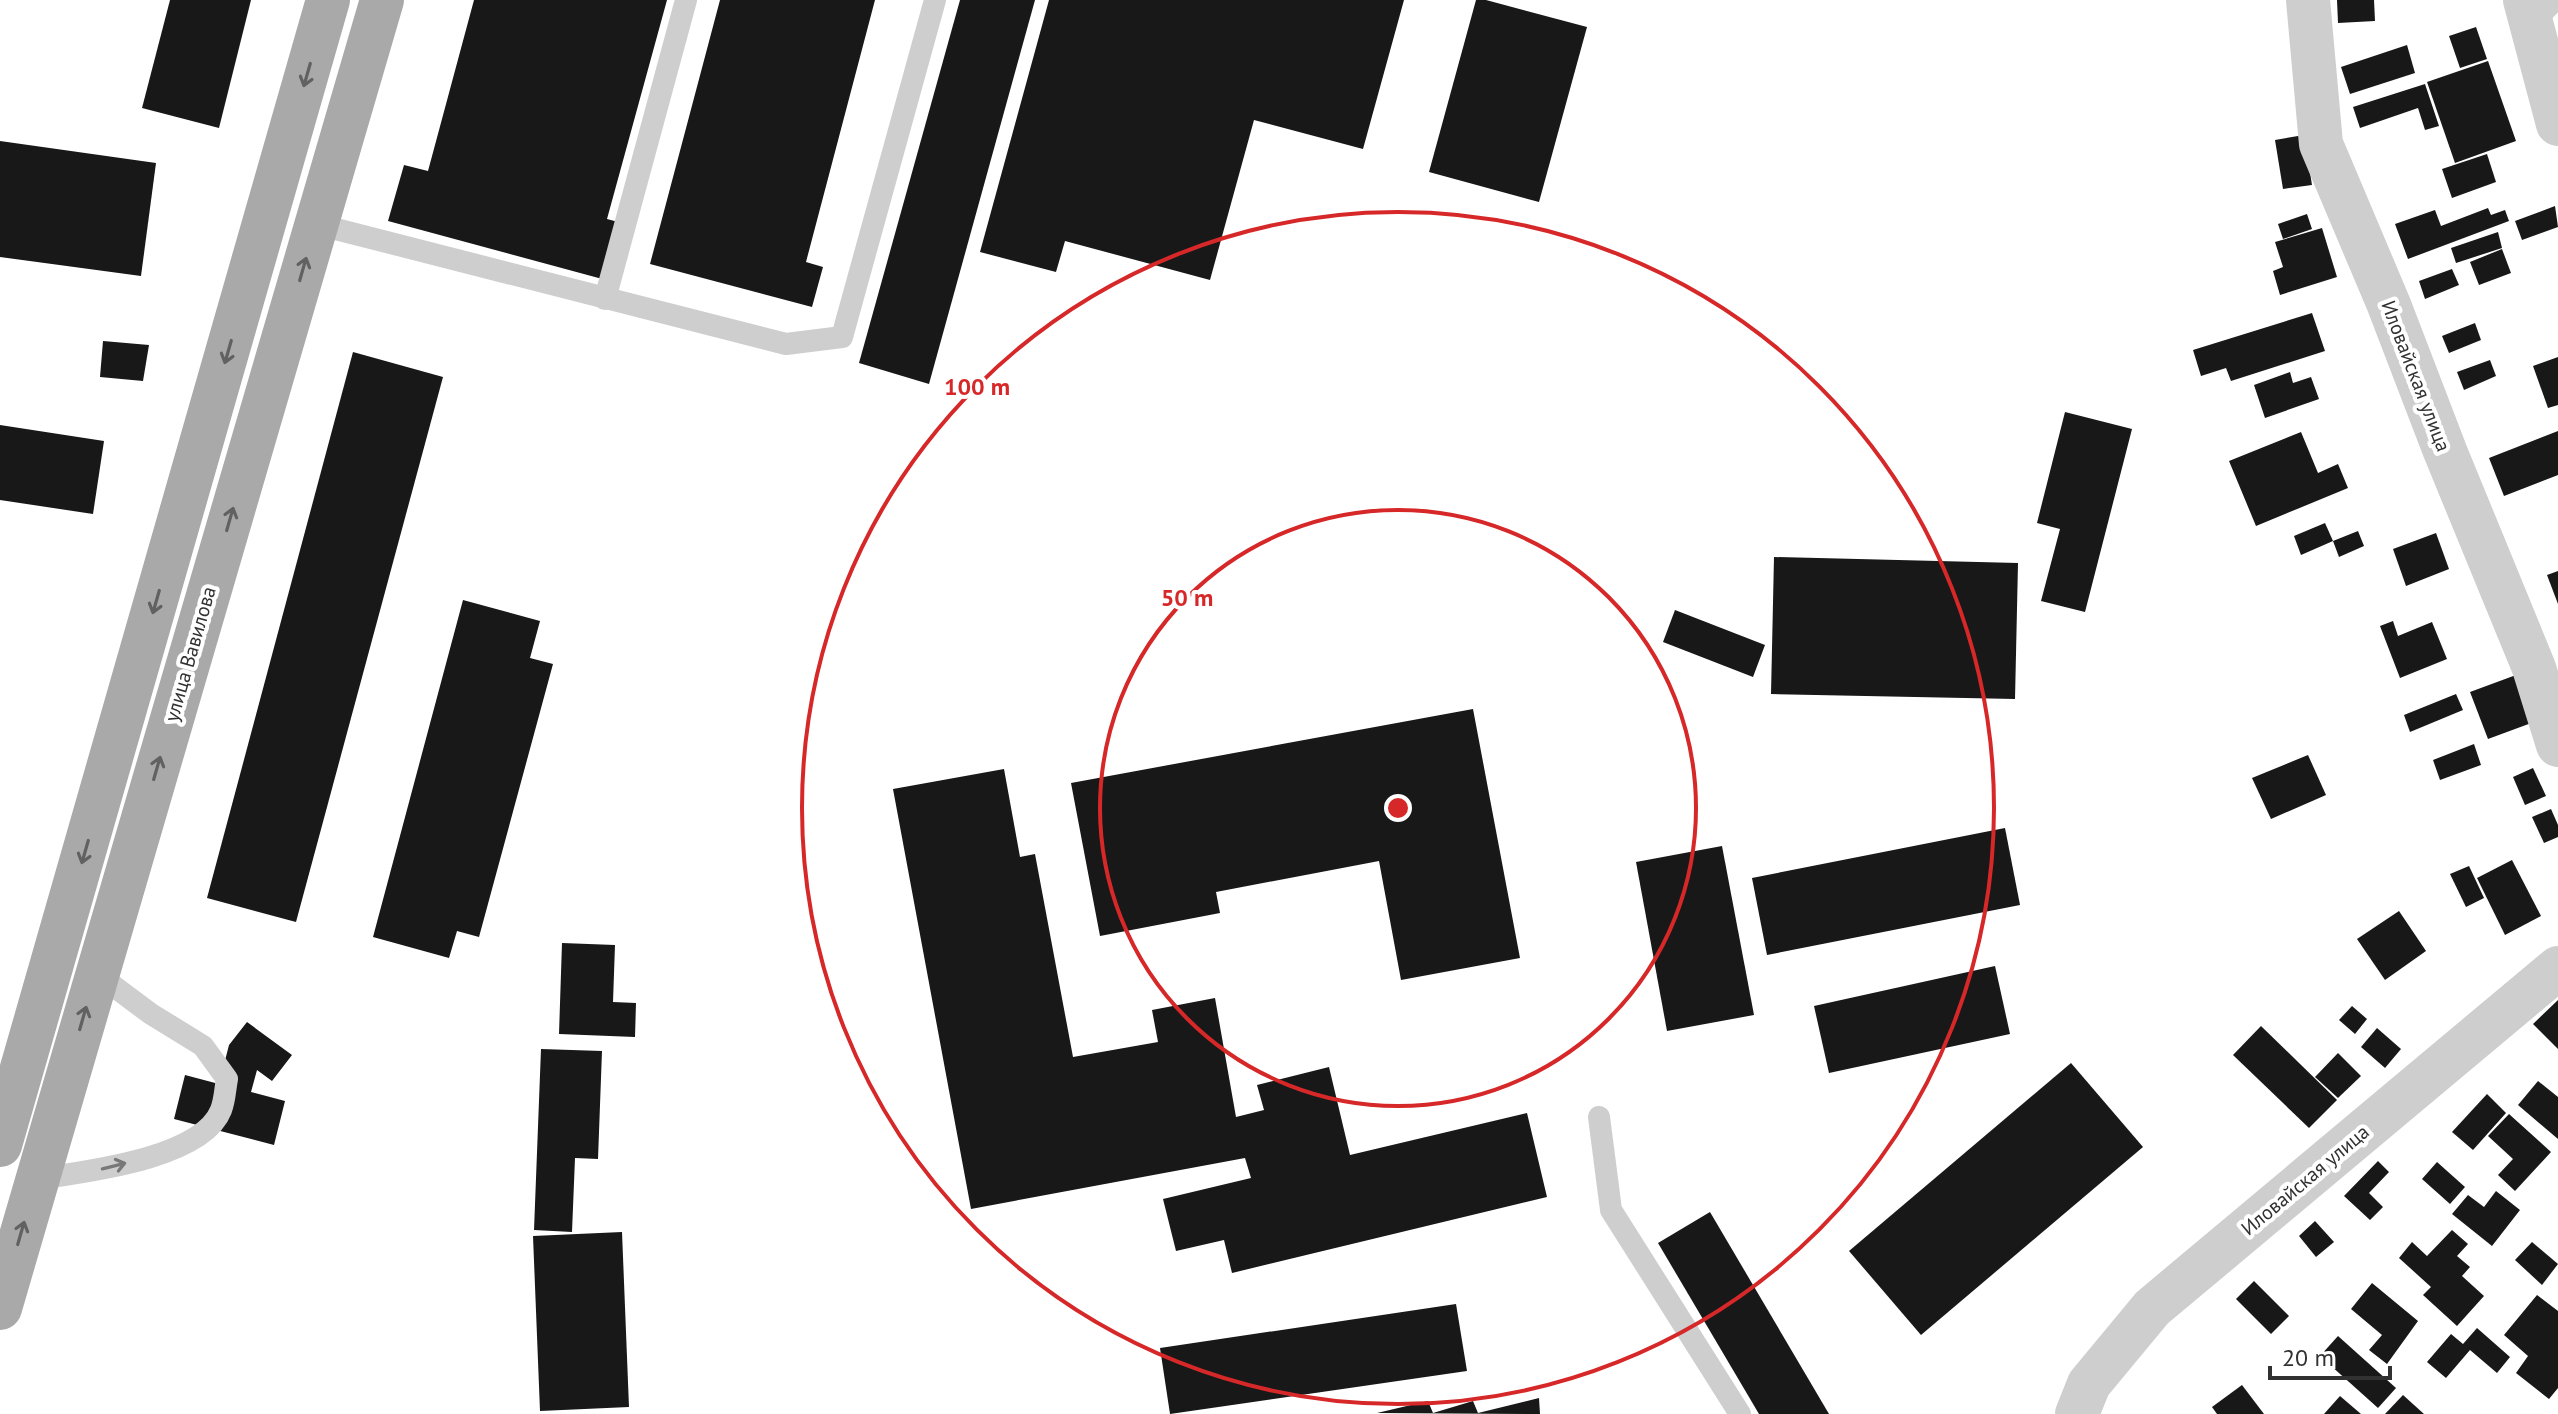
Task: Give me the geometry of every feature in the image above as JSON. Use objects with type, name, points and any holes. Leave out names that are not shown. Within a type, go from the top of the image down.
[{"type":"main road","points":[[0,1145],[10,1085],[328,0]]},
{"type":"main road","name":"улица Вавилова","points":[[0,1308],[382,0]]},
{"type":"street","name":"Иловайская улица","points":[[2308,0],[2321,144],[2534,668],[2558,745]]},
{"type":"street","points":[[2538,8],[2558,124]]},
{"type":"street","name":"Иловайская улица","points":[[2077,1414],[2089,1384],[2152,1308],[2558,968]]},
{"type":"lane","points":[[605,299],[686,0]]},
{"type":"lane","points":[[316,224],[786,344],[842,337],[935,0]]},
{"type":"lane","points":[[37,1179],[106,1169],[170,1151],[199,1135],[221,1112],[227,1079],[203,1046],[151,1014],[96,973]]},
{"type":"lane","points":[[1599,1117],[1611,1210],[1740,1414]]},
{"type":"building","points":[[170,0],[251,0],[219,128],[142,108]]},
{"type":"building","points":[[474,0],[667,0],[607,219],[622,223],[606,280],[388,221],[404,165],[428,171]]},
{"type":"building","points":[[720,0],[875,0],[806,262],[823,267],[812,307],[650,264]]},
{"type":"building","points":[[960,0],[1035,0],[929,384],[859,363]]},
{"type":"building","points":[[1049,0],[1404,0],[1363,149],[1254,120],[1210,280],[1065,241],[1056,272],[980,252]]},
{"type":"building","points":[[1476,0],[1587,27],[1539,202],[1429,172]]},
{"type":"building","points":[[2337,0],[2374,0],[2375,21],[2338,23]]},
{"type":"building","points":[[2476,27],[2487,59],[2460,68],[2449,36]]},
{"type":"building","points":[[2407,45],[2415,73],[2350,94],[2341,67]]},
{"type":"building","points":[[2488,61],[2516,141],[2455,163],[2427,82]]},
{"type":"building","points":[[2425,84],[2439,126],[2425,130],[2418,108],[2360,128],[2353,107]]},
{"type":"building","points":[[2304,135],[2312,185],[2283,189],[2275,140]]},
{"type":"building","points":[[0,141],[156,163],[141,276],[0,257]]},
{"type":"building","points":[[2487,154],[2496,182],[2452,198],[2442,169]]},
{"type":"building","points":[[2555,206],[2558,227],[2522,240],[2515,221]]},
{"type":"building","points":[[2488,208],[2491,215],[2505,210],[2509,221],[2408,259],[2395,224],[2435,210],[2441,226]]},
{"type":"building","points":[[2307,214],[2312,229],[2283,239],[2278,224]]},
{"type":"building","points":[[2322,228],[2337,277],[2280,295],[2273,271],[2283,267],[2275,242]]},
{"type":"building","points":[[2498,232],[2502,248],[2456,263],[2451,248]]},
{"type":"building","points":[[2502,249],[2511,273],[2479,285],[2470,262]]},
{"type":"building","points":[[2452,269],[2459,285],[2425,299],[2419,281]]},
{"type":"building","points":[[2312,313],[2325,351],[2231,381],[2226,368],[2201,376],[2193,350]]},
{"type":"building","points":[[2475,323],[2481,340],[2449,353],[2442,336]]},
{"type":"building","points":[[103,341],[149,345],[143,381],[100,377]]},
{"type":"building","points":[[353,352],[443,377],[296,922],[207,898]]},
{"type":"building","points":[[2558,357],[2558,405],[2548,408],[2533,366]]},
{"type":"building","points":[[2490,360],[2496,376],[2464,390],[2457,372]]},
{"type":"building","points":[[2290,372],[2293,383],[2311,377],[2319,399],[2265,418],[2254,385]]},
{"type":"building","points":[[2065,412],[2132,429],[2085,612],[2041,601],[2060,529],[2037,523]]},
{"type":"building","points":[[0,425],[104,441],[93,514],[0,500]]},
{"type":"building","points":[[2558,431],[2558,475],[2504,496],[2489,458]]},
{"type":"building","points":[[2301,432],[2318,473],[2338,464],[2348,488],[2256,526],[2229,461]]},
{"type":"building","points":[[2325,523],[2333,541],[2301,555],[2294,536]]},
{"type":"building","points":[[2358,531],[2364,546],[2339,557],[2333,541]]},
{"type":"building","points":[[2436,533],[2449,569],[2406,586],[2393,549]]},
{"type":"building","points":[[1774,557],[2018,563],[2015,699],[1771,694]]},
{"type":"building","points":[[2558,571],[2558,604],[2547,575]]},
{"type":"building","points":[[463,600],[540,621],[530,658],[553,664],[479,937],[457,931],[449,958],[373,937]]},
{"type":"building","points":[[1675,610],[1765,645],[1753,677],[1663,642]]},
{"type":"building","points":[[2393,621],[2398,636],[2432,622],[2447,659],[2400,678],[2380,626]]},
{"type":"building","points":[[2516,675],[2534,722],[2488,739],[2470,692]]},
{"type":"building","points":[[2456,694],[2463,710],[2410,732],[2404,715]]},
{"type":"building","points":[[1473,709],[1520,958],[1401,980],[1379,861],[1216,892],[1220,913],[1100,936],[1071,783]]},
{"type":"building","points":[[2474,744],[2481,765],[2440,780],[2433,760]]},
{"type":"building","points":[[2308,755],[2326,795],[2271,819],[2252,778]]},
{"type":"building","points":[[2533,768],[2546,796],[2525,805],[2513,777]]},
{"type":"building","points":[[1004,769],[1020,857],[1035,854],[1073,1057],[1158,1042],[1152,1010],[1215,998],[1236,1117],[1264,1110],[1257,1085],[1329,1067],[1350,1155],[1527,1113],[1547,1197],[1232,1273],[1224,1240],[1176,1251],[1163,1199],[1251,1178],[1245,1158],[971,1209],[893,789]]},
{"type":"building","points":[[2551,809],[2558,825],[2558,837],[2544,843],[2532,817]]},
{"type":"building","points":[[2005,828],[2020,905],[1767,955],[1752,878]]},
{"type":"building","points":[[1722,846],[1754,1015],[1667,1031],[1636,862]]},
{"type":"building","points":[[2512,860],[2541,916],[2505,935],[2477,878]]},
{"type":"building","points":[[2469,866],[2484,898],[2466,907],[2450,874]]},
{"type":"building","points":[[2399,911],[2426,951],[2385,980],[2357,939]]},
{"type":"building","points":[[562,943],[615,945],[613,1002],[636,1003],[635,1037],[559,1034]]},
{"type":"building","points":[[1995,966],[2010,1034],[1829,1073],[1814,1006]]},
{"type":"building","points":[[2558,1000],[2558,1049],[2533,1024]]},
{"type":"building","points":[[2352,1006],[2367,1019],[2355,1034],[2339,1020]]},
{"type":"building","points":[[247,1022],[292,1055],[272,1081],[257,1070],[251,1092],[285,1101],[274,1145],[174,1119],[185,1075],[219,1084],[229,1045]]},
{"type":"building","points":[[2261,1026],[2337,1100],[2309,1128],[2233,1055]]},
{"type":"building","points":[[2377,1028],[2401,1049],[2385,1068],[2361,1047]]},
{"type":"building","points":[[541,1049],[602,1051],[598,1159],[575,1158],[572,1232],[534,1230]]},
{"type":"building","points":[[2338,1053],[2361,1076],[2338,1098],[2315,1077]]},
{"type":"building","points":[[2071,1063],[2143,1147],[1921,1335],[1849,1251]]},
{"type":"building","points":[[2538,1081],[2558,1097],[2558,1139],[2518,1105]]},
{"type":"building","points":[[2487,1094],[2506,1113],[2473,1150],[2452,1132]]},
{"type":"building","points":[[2509,1114],[2551,1152],[2515,1191],[2498,1175],[2513,1159],[2488,1136]]},
{"type":"building","points":[[2378,1161],[2389,1172],[2369,1193],[2383,1207],[2370,1220],[2344,1196]]},
{"type":"building","points":[[2437,1162],[2465,1187],[2450,1204],[2422,1179]]},
{"type":"building","points":[[2496,1191],[2520,1210],[2492,1246],[2452,1214],[2468,1195],[2484,1207]]},
{"type":"building","points":[[1710,1212],[1829,1414],[1759,1414],[1658,1243]]},
{"type":"building","points":[[2315,1221],[2334,1242],[2316,1257],[2299,1236]]},
{"type":"building","points":[[2452,1230],[2468,1244],[2457,1256],[2470,1267],[2462,1276],[2484,1296],[2457,1326],[2423,1295],[2431,1287],[2399,1258],[2412,1242],[2427,1256]]},
{"type":"building","points":[[622,1232],[629,1407],[540,1411],[533,1236]]},
{"type":"building","points":[[2532,1242],[2558,1264],[2542,1285],[2515,1260]]},
{"type":"building","points":[[2254,1281],[2289,1316],[2271,1334],[2236,1299]]},
{"type":"building","points":[[2372,1283],[2418,1321],[2387,1364],[2369,1350],[2382,1335],[2351,1309]]},
{"type":"building","points":[[2537,1295],[2558,1311],[2558,1388],[2549,1399],[2516,1373],[2528,1356],[2504,1335]]},
{"type":"building","points":[[1456,1304],[1467,1371],[1170,1414],[1160,1348]]},
{"type":"building","points":[[2477,1328],[2510,1357],[2497,1373],[2470,1350],[2446,1378],[2427,1362],[2451,1334],[2463,1344]]},
{"type":"building","points":[[2338,1336],[2396,1388],[2378,1408],[2320,1356]]},
{"type":"building","points":[[2242,1385],[2264,1414],[2217,1414],[2212,1407]]},
{"type":"building","points":[[2403,1395],[2424,1414],[2385,1414]]},
{"type":"building","points":[[2340,1396],[2361,1414],[2324,1414]]},
{"type":"building","points":[[1539,1398],[1540,1414],[1377,1413],[1428,1401],[1433,1413],[1473,1401],[1478,1413]]}]
